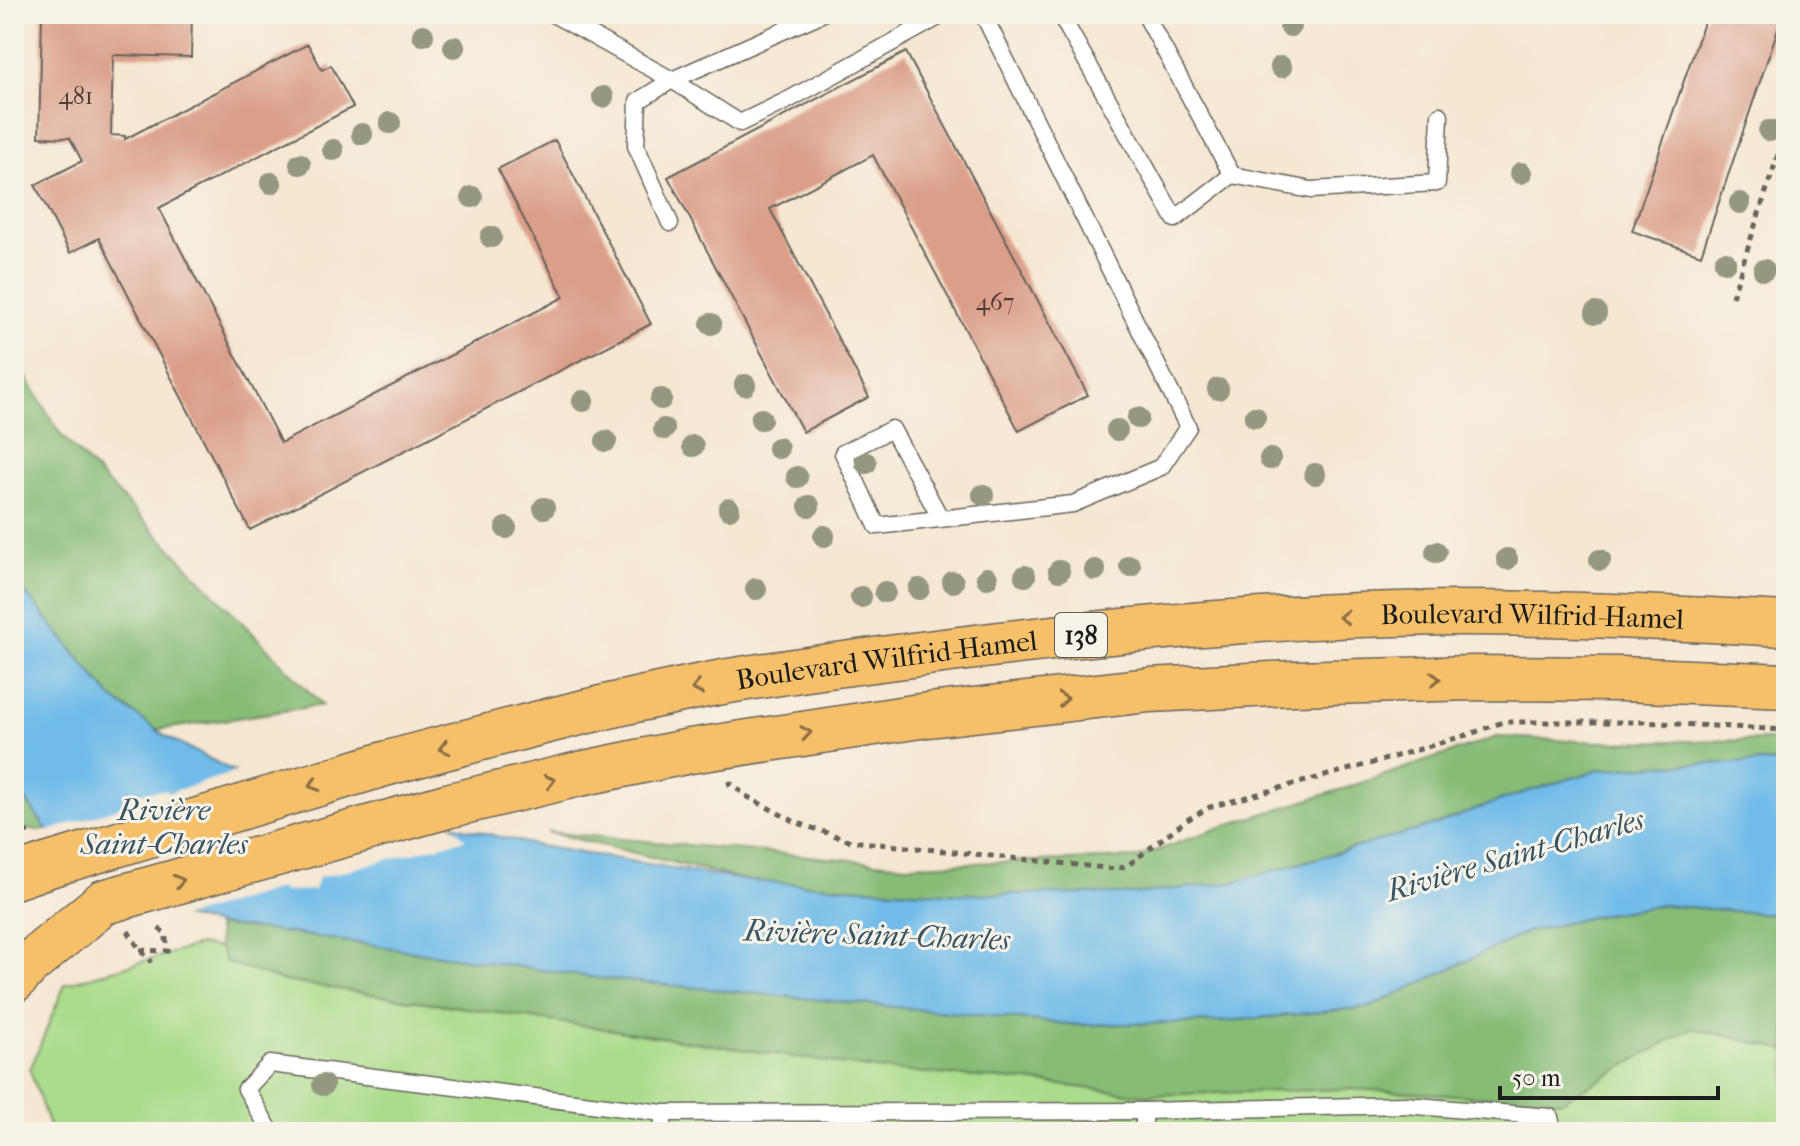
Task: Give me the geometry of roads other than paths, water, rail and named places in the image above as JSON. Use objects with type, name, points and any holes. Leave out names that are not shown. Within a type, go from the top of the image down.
[{"type":"main road","name":"Boulevard Wilfrid-Hamel","points":[[30,872],[388,763],[585,710],[715,684],[877,659],[1141,628],[1308,618],[1452,613],[1634,616],[1786,624]]},
{"type":"main road","name":"138","points":[[14,938],[116,917],[447,806],[690,751],[920,716],[1149,690],[1294,683],[1473,678],[1621,679],[1786,686]]},
{"type":"main road","points":[[14,980],[29,964],[116,917]]},
{"type":"lane","points":[[553,14],[672,80],[740,123],[804,92],[944,14]]},
{"type":"lane","points":[[670,223],[636,146],[638,101],[672,80],[821,14]]},
{"type":"lane","points":[[941,519],[892,429],[843,453],[877,526],[941,519],[1073,504],[1161,467],[1188,427],[983,14]]},
{"type":"lane","points":[[1060,14],[1175,219],[1232,175],[1311,190],[1437,183],[1440,115]]},
{"type":"lane","points":[[1145,14],[1232,175]]},
{"type":"lane","points":[[271,1132],[246,1089],[270,1064],[663,1113],[1144,1111],[1405,1105],[1550,1117],[1553,1132]]},
{"type":"lane","points":[[1144,1111],[1144,1132]]},
{"type":"lane","points":[[663,1113],[663,1132]]},
{"type":"water","name":"Rivière Saint-Charles","points":[[14,579],[111,697],[165,736],[235,772],[539,846],[750,881],[960,894],[1133,894],[1230,883],[1438,824],[1506,798],[1599,770],[1767,762],[1786,765],[1786,915],[1662,905],[1599,915],[1527,932],[1370,1007],[1217,1022],[1080,1025],[597,978],[217,925],[123,901],[47,830],[14,783]]}]
